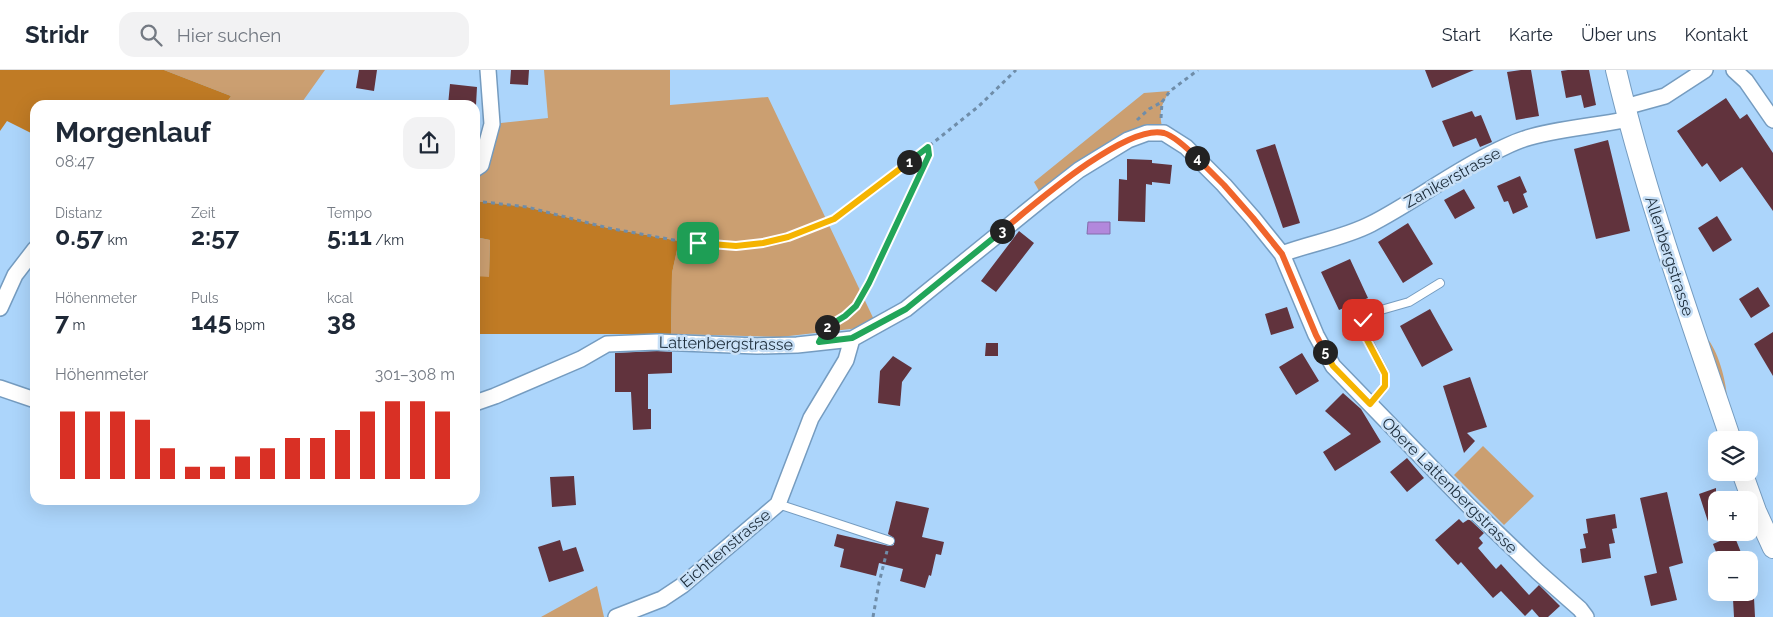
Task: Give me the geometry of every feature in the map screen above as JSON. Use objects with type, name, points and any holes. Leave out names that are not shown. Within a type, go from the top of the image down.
[{"type":"street","points":[[480,166],[492,124],[488,70]]},
{"type":"street","name":"Allenbergstrasse","points":[[1616,70],[1658,219],[1728,431]]},
{"type":"street","name":"Zanikerstrasse","points":[[1282,254],[1305,245],[1352,232],[1371,224],[1454,173],[1522,139],[1546,133],[1604,124],[1665,96],[1706,70]]},
{"type":"street","points":[[1734,70],[1746,81],[1773,120]]},
{"type":"street","name":"Lattenbergstrasse","points":[[480,401],[581,359],[607,344],[657,342],[757,346],[852,338],[906,309],[1079,170],[1128,140],[1147,133],[1164,133]]},
{"type":"street","name":"Obere Lattenbergstrasse","points":[[1164,133],[1186,147],[1224,185],[1282,254],[1316,335],[1333,366],[1469,506],[1580,609],[1586,617]]},
{"type":"street","points":[[0,308],[15,276],[30,256]]},
{"type":"street","name":"Eichtlenstrasse","points":[[616,617],[662,599],[683,585],[778,504],[811,418],[846,360],[852,338]]},
{"type":"street","points":[[0,388],[30,398]]},
{"type":"street","points":[[1745,481],[1756,511],[1773,548]]},
{"type":"lane","points":[[1370,404],[1385,386],[1385,374],[1365,336],[1363,320],[1374,312],[1409,302],[1440,283]]},
{"type":"lane","points":[[778,504],[890,540]]},
{"type":"path","points":[[480,202],[527,207],[608,228],[679,241],[736,246],[763,243],[788,237],[834,219],[979,106],[1016,70]]},
{"type":"path","points":[[1162,102],[1170,91],[1198,70]]},
{"type":"path","points":[[819,342],[827,327],[845,316],[856,306],[869,283],[929,155],[928,147]]},
{"type":"path","points":[[873,617],[879,582],[890,540]]},
{"type":"shaded area","points":[[0,70],[164,70],[231,96],[228,100],[30,100],[30,132],[7,121],[0,131]]},
{"type":"shaded area","points":[[164,70],[325,70],[304,100],[228,100],[231,96]]},
{"type":"shaded area","points":[[544,70],[670,70],[670,105],[768,97],[877,326],[780,337],[671,334],[672,273],[679,241],[608,228],[527,207],[480,202],[480,138],[488,139],[492,124],[548,118]]},
{"type":"shaded area","points":[[1170,91],[1161,111],[1164,133],[1147,133],[1043,198],[1034,182],[1144,93]]},
{"type":"shaded area","points":[[480,202],[527,207],[608,228],[679,241],[672,273],[671,334],[480,334],[480,276],[489,277],[490,240],[480,238]]},
{"type":"shaded area","points":[[1088,222],[1110,222],[1110,234],[1087,234]]},
{"type":"shaded area","points":[[480,238],[490,240],[489,278],[480,277]]},
{"type":"shaded area","points":[[1706,337],[1714,349],[1721,366],[1727,398]]},
{"type":"shaded area","points":[[1483,446],[1534,496],[1504,525],[1454,475]]},
{"type":"shaded area","points":[[597,586],[604,617],[541,617]]},
{"type":"building","points":[[359,70],[377,70],[374,91],[356,88]]},
{"type":"building","points":[[511,70],[529,70],[528,85],[510,84]]},
{"type":"building","points":[[1425,70],[1474,70],[1432,88]]},
{"type":"building","points":[[1531,70],[1539,116],[1516,120],[1507,72]]},
{"type":"building","points":[[1589,70],[1596,105],[1584,108],[1581,95],[1566,98],[1561,71]]},
{"type":"building","points":[[450,84],[477,87],[476,100],[448,100]]},
{"type":"building","points":[[1726,98],[1740,119],[1747,114],[1773,153],[1773,211],[1742,167],[1720,182],[1707,163],[1702,167],[1677,131]]},
{"type":"building","points":[[1472,111],[1475,117],[1481,115],[1492,142],[1480,147],[1476,138],[1453,147],[1442,121]]},
{"type":"building","points":[[1608,140],[1630,231],[1596,239],[1574,149]]},
{"type":"building","points":[[1275,144],[1300,223],[1283,228],[1256,150]]},
{"type":"building","points":[[1127,159],[1152,160],[1152,163],[1172,165],[1170,184],[1152,182],[1152,185],[1146,184],[1145,222],[1118,221],[1119,179],[1127,180]]},
{"type":"building","points":[[1520,176],[1527,192],[1523,194],[1528,207],[1513,214],[1508,201],[1504,202],[1497,186]]},
{"type":"building","points":[[1464,189],[1475,208],[1455,219],[1444,200]]},
{"type":"building","points":[[1717,216],[1732,240],[1713,252],[1698,228]]},
{"type":"building","points":[[1408,223],[1433,264],[1403,283],[1378,242]]},
{"type":"building","points":[[1019,231],[1034,243],[996,292],[981,281]]},
{"type":"building","points":[[1350,259],[1368,298],[1339,310],[1321,272]]},
{"type":"building","points":[[1758,287],[1770,306],[1751,318],[1739,299]]},
{"type":"building","points":[[1287,307],[1294,328],[1271,335],[1265,314]]},
{"type":"building","points":[[1430,309],[1453,350],[1422,367],[1400,326]]},
{"type":"building","points":[[1773,332],[1773,376],[1754,344]]},
{"type":"building","points":[[986,343],[998,343],[998,356],[985,356]]},
{"type":"building","points":[[672,352],[672,373],[648,374],[648,409],[651,409],[651,429],[633,430],[631,392],[615,392],[615,353]]},
{"type":"building","points":[[1302,353],[1319,381],[1296,395],[1279,367]]},
{"type":"building","points":[[893,356],[912,368],[902,382],[900,406],[878,403],[880,371]]},
{"type":"building","points":[[1470,377],[1487,427],[1467,433],[1475,441],[1464,453],[1443,386]]},
{"type":"building","points":[[1343,393],[1361,409],[1381,442],[1335,471],[1323,452],[1351,434],[1325,411]]},
{"type":"building","points":[[1407,458],[1424,478],[1407,492],[1390,472]]},
{"type":"building","points":[[574,476],[576,505],[552,507],[550,477]]},
{"type":"building","points":[[1716,488],[1716,491],[1708,491],[1708,522],[1699,494]]},
{"type":"building","points":[[1667,492],[1683,563],[1669,567],[1677,600],[1651,606],[1644,576],[1657,573],[1640,498]]},
{"type":"building","points":[[896,501],[929,508],[922,537],[944,542],[941,555],[936,554],[931,576],[929,575],[925,588],[900,581],[903,569],[879,563],[876,576],[840,567],[844,549],[834,546],[837,534],[889,546],[894,545],[894,538],[888,534]]},
{"type":"building","points":[[1615,514],[1617,528],[1612,529],[1615,543],[1609,544],[1611,558],[1582,563],[1580,549],[1586,548],[1583,534],[1588,533],[1586,519]]},
{"type":"building","points":[[1459,519],[1463,523],[1469,519],[1484,533],[1479,538],[1483,543],[1478,548],[1496,569],[1501,564],[1529,595],[1539,585],[1560,606],[1548,617],[1539,617],[1532,609],[1525,616],[1501,591],[1493,598],[1461,562],[1458,565],[1435,540]]},
{"type":"building","points":[[560,540],[563,551],[576,547],[584,571],[549,582],[538,547]]},
{"type":"building","points":[[1720,541],[1736,541],[1740,551],[1716,551],[1713,544]]},
{"type":"building","points":[[1733,601],[1754,601],[1755,617],[1734,617]]},
{"type":"route","points":[[698,243],[736,246],[763,243],[788,237],[834,219],[928,147],[929,155],[869,283],[856,306],[845,316],[827,327],[821,335],[819,342],[852,338],[906,309],[1079,170],[1128,140],[1147,133],[1164,133],[1186,147],[1224,185],[1282,254],[1316,335],[1333,366],[1370,404],[1385,386],[1385,374],[1365,336],[1363,320]]}]
